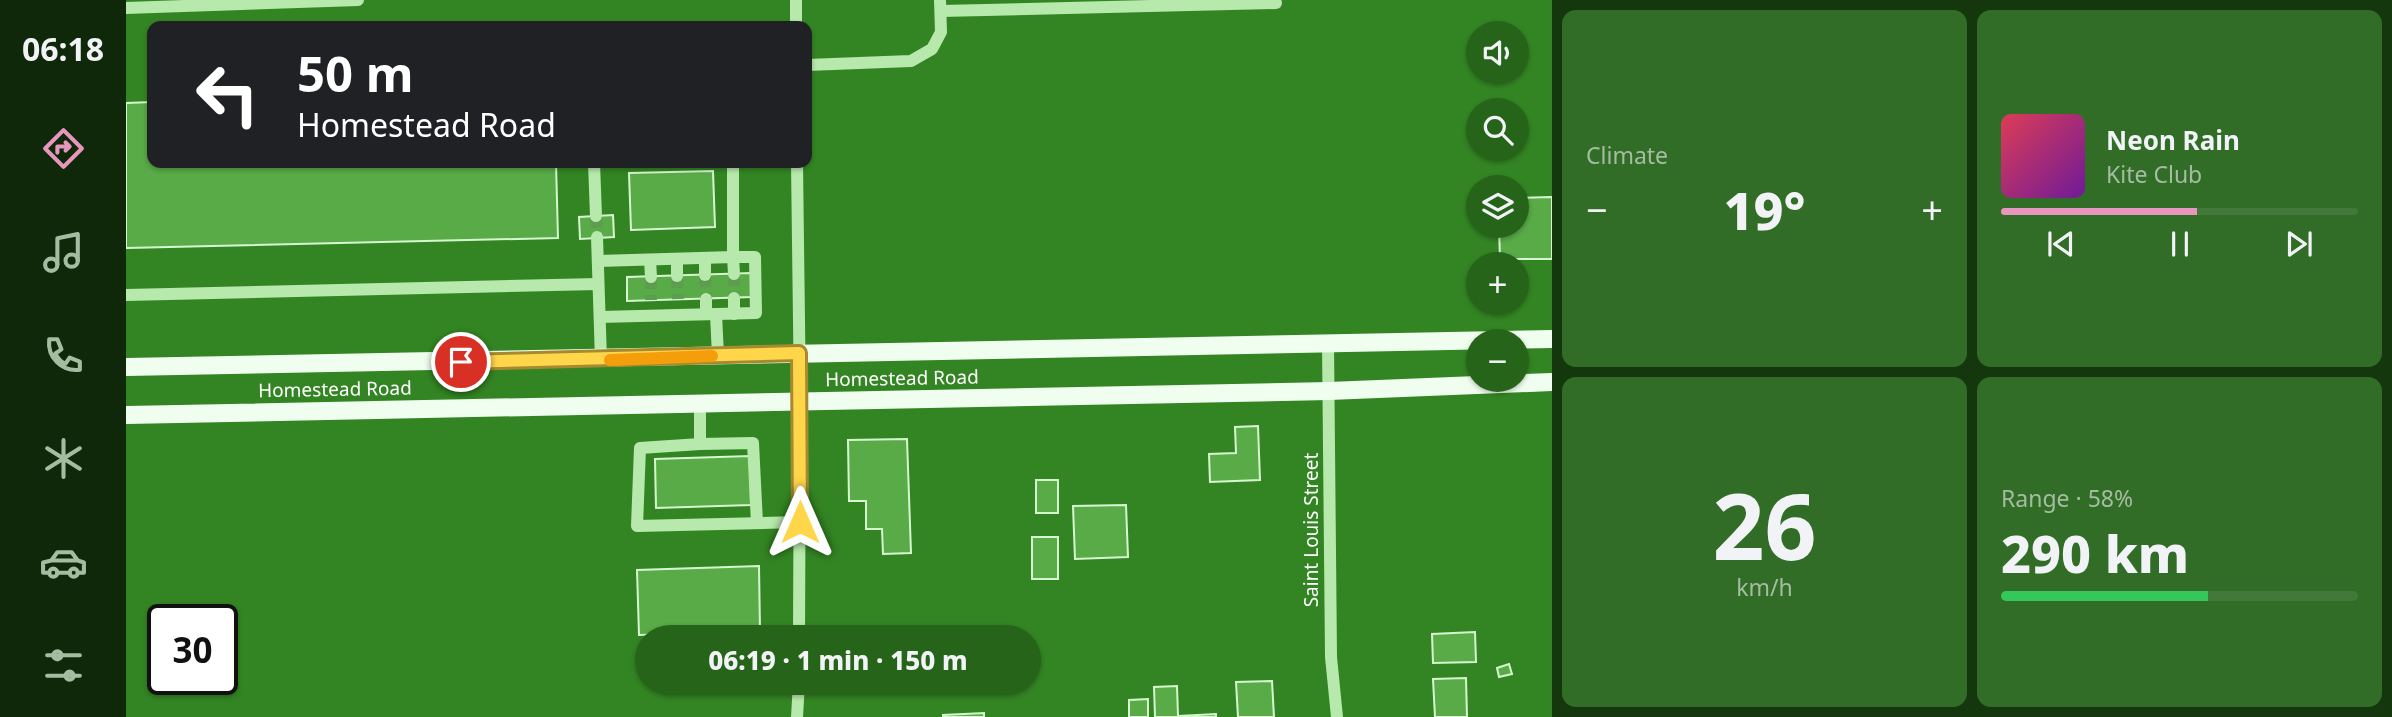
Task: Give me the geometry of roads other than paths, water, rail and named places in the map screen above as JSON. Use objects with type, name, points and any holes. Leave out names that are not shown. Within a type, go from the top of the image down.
[{"type":"main road","name":"Homestead Road","points":[[126,367],[601,360],[799,353],[1552,339]]},
{"type":"main road","name":"Homestead Road","points":[[126,415],[1329,391],[1552,382]]},
{"type":"street","points":[[126,8],[358,0]]},
{"type":"street","points":[[796,0],[796,21]]},
{"type":"street","points":[[812,65],[911,61],[932,49],[941,32],[941,6],[1276,3]]},
{"type":"street","points":[[594,168],[596,216]]},
{"type":"street","points":[[733,168],[733,274]]},
{"type":"street","points":[[797,168],[799,625]]},
{"type":"street","points":[[597,237],[601,360]]},
{"type":"street","points":[[598,261],[755,257],[756,313],[600,317]]},
{"type":"street","points":[[705,258],[705,275]]},
{"type":"street","points":[[677,259],[677,276]]},
{"type":"street","points":[[650,260],[651,276]]},
{"type":"street","points":[[126,295],[598,284]]},
{"type":"street","points":[[734,298],[734,314]]},
{"type":"street","points":[[678,299],[678,315]]},
{"type":"street","points":[[706,299],[718,356]]},
{"type":"street","points":[[651,300],[652,316]]},
{"type":"street","name":"Saint Louis Street","points":[[1328,343],[1331,657],[1337,717]]},
{"type":"street","points":[[700,404],[700,444]]},
{"type":"street","points":[[757,523],[753,443],[640,448],[637,526],[800,522]]},
{"type":"street","points":[[797,717],[798,695]]},
{"type":"tunnel","points":[[596,216],[597,237]]},
{"type":"tunnel","points":[[734,274],[734,298]]},
{"type":"tunnel","points":[[705,275],[706,299]]},
{"type":"tunnel","points":[[677,276],[678,299]]},
{"type":"tunnel","points":[[651,277],[651,300]]}]
